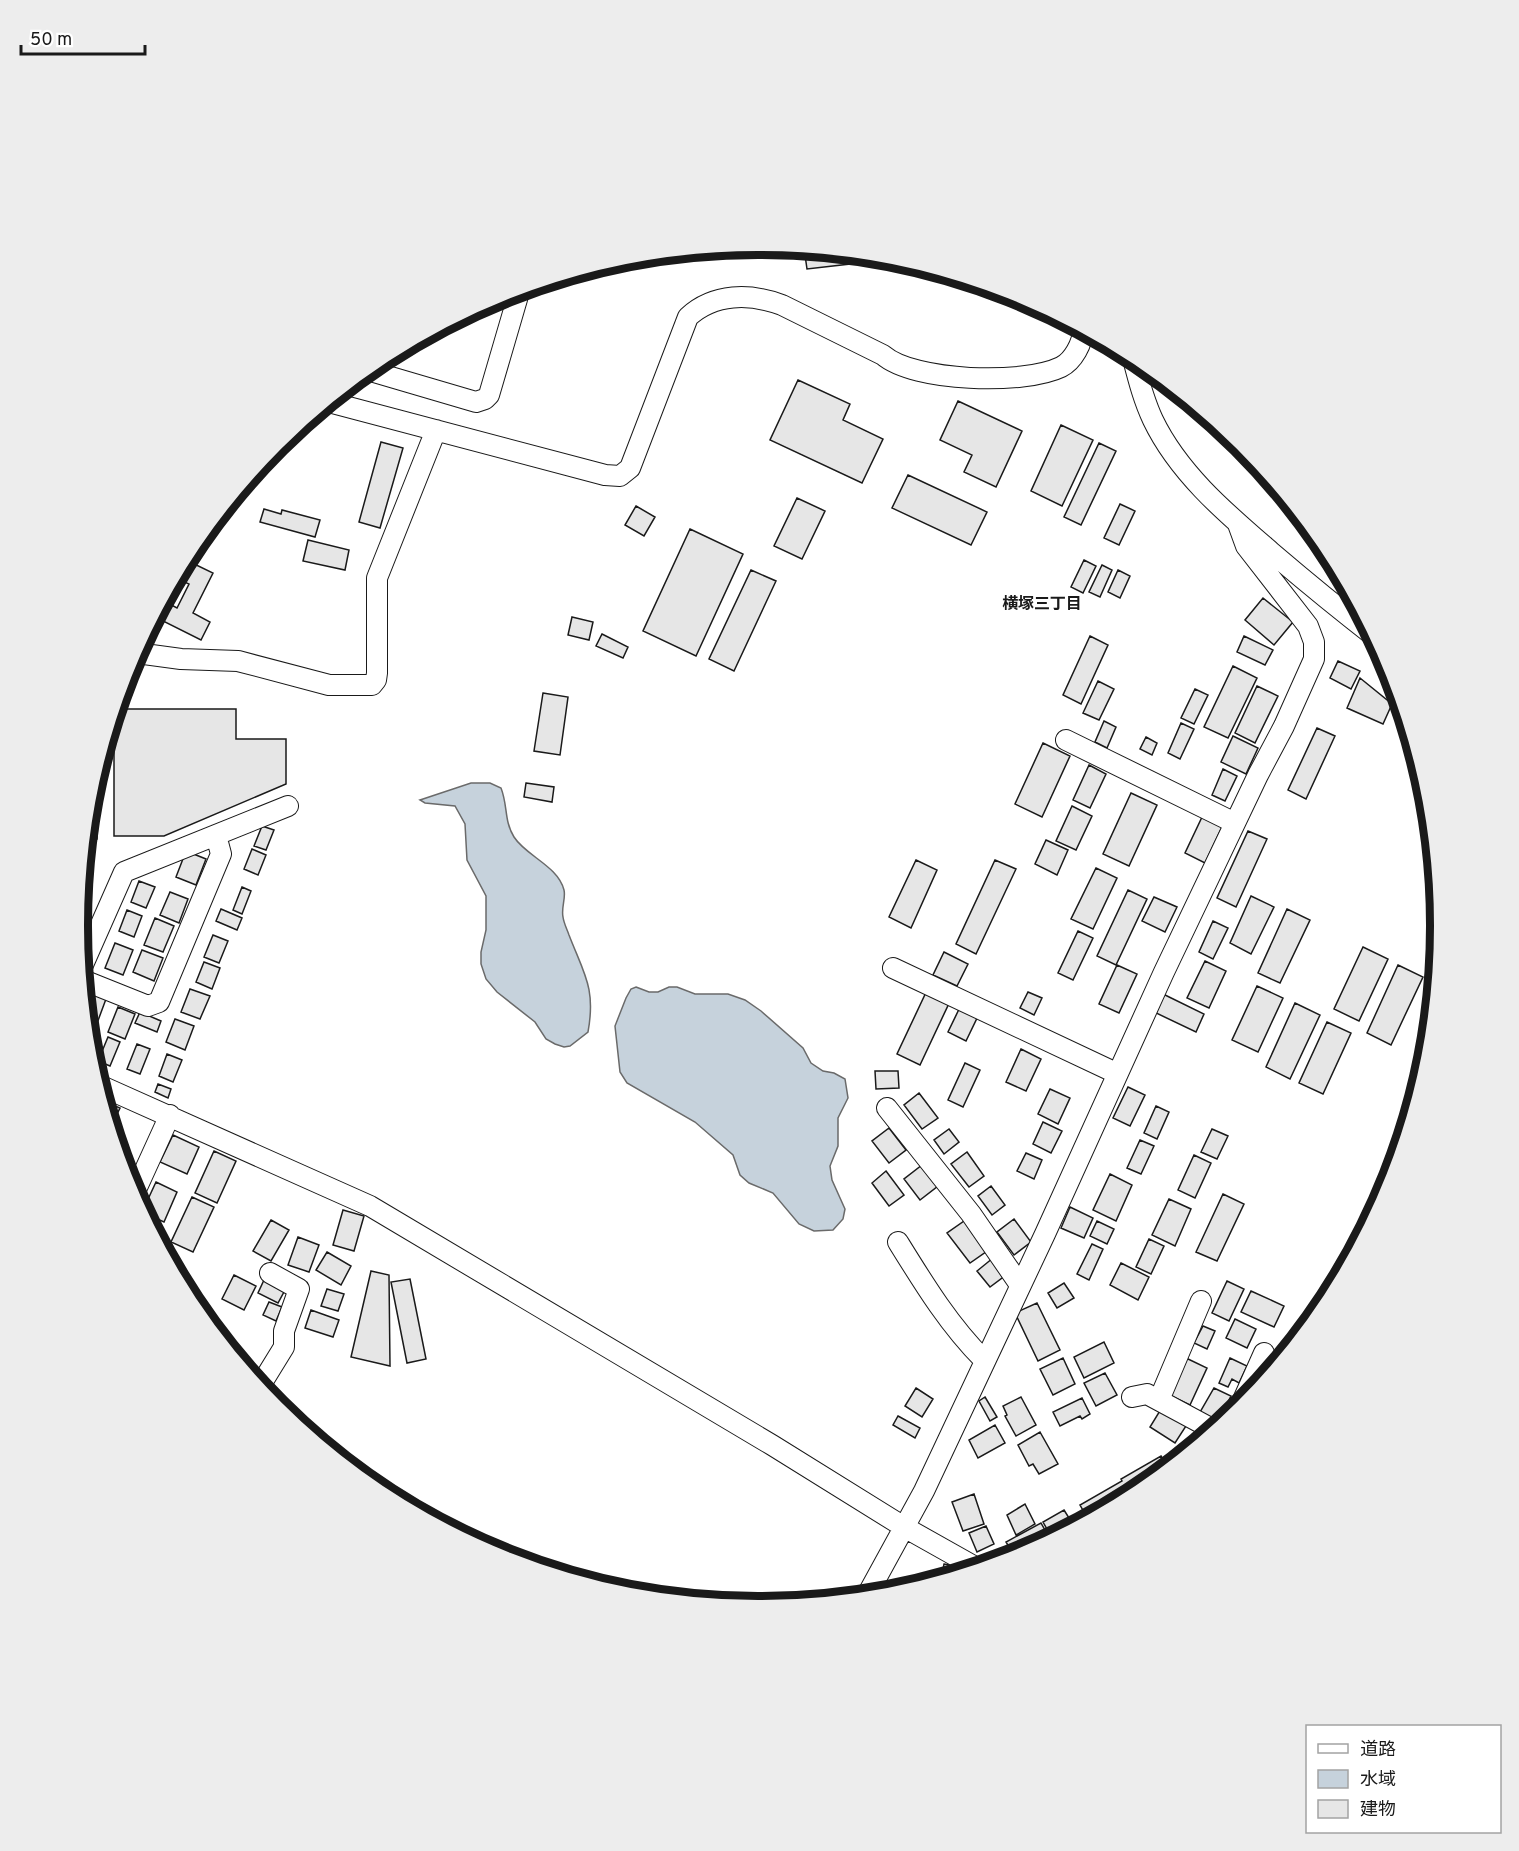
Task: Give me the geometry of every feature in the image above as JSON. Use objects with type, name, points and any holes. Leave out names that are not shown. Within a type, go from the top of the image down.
[{"type":"street","points":[[337,404],[605,475],[620,476],[630,468],[688,317],[699,306],[720,298],[754,297],[769,300],[883,355],[890,361],[913,369],[962,378],[1025,378],[1062,367],[1069,361],[1082,337]]},
{"type":"street","points":[[379,374],[476,402],[485,399],[489,395],[517,301]]},
{"type":"street","points":[[1136,371],[1142,395],[1154,422],[1166,442],[1215,503],[1358,624]]},
{"type":"street","points":[[147,654],[181,659],[238,661],[329,685],[372,685],[376,680],[377,578],[436,430]]},
{"type":"street","points":[[871,1587],[924,1491],[1116,1073],[1311,666],[1315,650],[1308,626],[1246,546],[1238,524]]},
{"type":"street","points":[[1066,740],[1235,823]]},
{"type":"street","points":[[89,951],[124,872],[288,806]]},
{"type":"street","points":[[91,984],[148,1006],[159,1002],[221,854],[216,835]]},
{"type":"street","points":[[893,968],[1116,1073]]},
{"type":"street","points":[[109,1089],[370,1206],[762,1439],[904,1527],[969,1563]]},
{"type":"street","points":[[887,1108],[971,1214],[1020,1286]]},
{"type":"street","points":[[140,1181],[170,1115]]},
{"type":"street","points":[[898,1242],[941,1311],[963,1340],[984,1360]]},
{"type":"street","points":[[265,1378],[284,1347],[284,1331],[299,1289],[270,1273]]},
{"type":"street","points":[[1160,1400],[1201,1302]]},
{"type":"street","points":[[1251,1382],[1264,1353]]},
{"type":"street","points":[[1132,1397],[1147,1394],[1206,1426]]},
{"type":"water","points":[[471,783],[490,783],[501,788],[514,837],[519,844],[549,868],[561,882],[564,890],[563,920],[584,971],[591,1004],[588,1032],[570,1046],[564,1047],[546,1039],[535,1022],[497,992],[486,979],[481,964],[481,952],[486,930],[486,896],[467,860],[465,824],[455,806],[425,803],[420,800]]},
{"type":"water","points":[[636,987],[649,992],[658,992],[669,987],[677,987],[695,994],[728,994],[745,1000],[803,1048],[811,1063],[823,1071],[834,1073],[845,1079],[848,1098],[838,1118],[838,1146],[830,1166],[832,1180],[845,1209],[843,1219],[833,1230],[814,1231],[799,1224],[773,1193],[749,1183],[740,1175],[733,1155],[695,1122],[627,1083],[620,1072],[615,1026],[626,998],[631,989]]},
{"type":"building","points":[[805,256],[850,260],[850,264],[807,269]]},
{"type":"building","points":[[798,380],[850,404],[843,420],[883,439],[862,483],[770,440]]},
{"type":"building","points":[[958,401],[1022,431],[996,487],[964,472],[972,455],[940,440]]},
{"type":"building","points":[[1061,425],[1093,440],[1062,506],[1031,491]]},
{"type":"building","points":[[381,442],[403,448],[380,528],[359,522]]},
{"type":"building","points":[[1099,443],[1116,451],[1081,525],[1064,517]]},
{"type":"building","points":[[908,475],[987,512],[971,545],[892,508]]},
{"type":"building","points":[[797,498],[825,511],[802,559],[774,546]]},
{"type":"building","points":[[1120,504],[1135,511],[1119,545],[1104,538]]},
{"type":"building","points":[[636,506],[655,517],[644,536],[625,525]]},
{"type":"building","points":[[264,509],[281,514],[282,510],[320,520],[315,537],[260,522]]},
{"type":"building","points":[[690,529],[743,554],[696,656],[643,631]]},
{"type":"building","points":[[308,540],[349,550],[345,570],[303,561]]},
{"type":"building","points":[[1084,560],[1096,566],[1083,593],[1071,587]]},
{"type":"building","points":[[195,564],[213,573],[193,613],[210,622],[201,640],[162,621],[171,605],[177,608],[189,584],[184,581]]},
{"type":"building","points":[[1102,565],[1112,570],[1100,597],[1089,592]]},
{"type":"building","points":[[751,570],[776,581],[734,671],[709,659]]},
{"type":"building","points":[[1118,570],[1130,576],[1120,598],[1108,592]]},
{"type":"building","points":[[1263,598],[1293,622],[1274,645],[1245,620]]},
{"type":"building","points":[[572,617],[593,622],[589,640],[568,635]]},
{"type":"building","points":[[602,634],[628,647],[623,658],[596,646]]},
{"type":"building","points":[[1090,636],[1108,645],[1081,704],[1063,695]]},
{"type":"building","points":[[1244,636],[1273,650],[1265,665],[1237,652]]},
{"type":"building","points":[[1338,661],[1360,671],[1351,689],[1330,678]]},
{"type":"building","points":[[1233,666],[1257,678],[1228,738],[1204,727]]},
{"type":"building","points":[[1360,678],[1392,704],[1383,724],[1347,708]]},
{"type":"building","points":[[1098,681],[1114,689],[1099,720],[1083,713]]},
{"type":"building","points":[[1257,686],[1278,696],[1255,743],[1235,733]]},
{"type":"building","points":[[1195,689],[1208,695],[1194,724],[1181,718]]},
{"type":"building","points":[[543,693],[568,697],[560,755],[534,751]]},
{"type":"building","points":[[124,709],[236,709],[236,739],[286,739],[286,784],[164,836],[114,836],[114,742]]},
{"type":"building","points":[[1104,721],[1116,727],[1107,748],[1095,742]]},
{"type":"building","points":[[1181,723],[1194,729],[1180,759],[1168,753]]},
{"type":"building","points":[[1317,728],[1335,736],[1306,799],[1288,790]]},
{"type":"building","points":[[1233,736],[1258,748],[1246,774],[1221,762]]},
{"type":"building","points":[[1146,737],[1157,743],[1152,755],[1140,749]]},
{"type":"building","points":[[1043,743],[1070,756],[1042,817],[1015,804]]},
{"type":"building","points":[[1089,765],[1106,774],[1090,808],[1073,800]]},
{"type":"building","points":[[1223,769],[1237,776],[1225,801],[1212,795]]},
{"type":"building","points":[[526,783],[554,787],[552,802],[524,797]]},
{"type":"building","points":[[1131,793],[1157,805],[1129,866],[1103,854]]},
{"type":"building","points":[[1072,806],[1092,816],[1076,850],[1056,841]]},
{"type":"building","points":[[98,815],[98,815],[97,839],[94,839]]},
{"type":"building","points":[[1203,815],[1223,825],[1205,863],[1185,853]]},
{"type":"building","points":[[262,826],[274,830],[266,850],[254,846]]},
{"type":"building","points":[[1248,831],[1267,839],[1236,907],[1217,898]]},
{"type":"building","points":[[1046,840],[1068,850],[1057,875],[1035,864]]},
{"type":"building","points":[[252,849],[266,855],[258,875],[244,869]]},
{"type":"building","points":[[186,851],[206,859],[196,885],[176,877]]},
{"type":"building","points":[[916,860],[937,870],[911,928],[889,917]]},
{"type":"building","points":[[995,860],[1016,869],[976,954],[956,944]]},
{"type":"building","points":[[1096,868],[1117,878],[1093,929],[1071,919]]},
{"type":"building","points":[[139,881],[155,887],[146,908],[131,902]]},
{"type":"building","points":[[242,887],[251,891],[242,914],[233,910]]},
{"type":"building","points":[[1128,890],[1147,899],[1116,965],[1097,956]]},
{"type":"building","points":[[170,892],[188,899],[179,923],[160,915]]},
{"type":"building","points":[[1251,896],[1274,907],[1251,954],[1230,943]]},
{"type":"building","points":[[1154,897],[1177,907],[1165,932],[1142,921]]},
{"type":"building","points":[[221,909],[242,918],[237,930],[216,921]]},
{"type":"building","points":[[1287,909],[1310,920],[1280,983],[1258,973]]},
{"type":"building","points":[[127,910],[142,916],[134,937],[119,931]]},
{"type":"building","points":[[155,918],[174,926],[163,952],[144,945]]},
{"type":"building","points":[[1213,921],[1228,928],[1213,959],[1199,952]]},
{"type":"building","points":[[1078,931],[1093,938],[1073,980],[1058,973]]},
{"type":"building","points":[[213,935],[228,941],[219,963],[204,957]]},
{"type":"building","points":[[115,943],[133,950],[123,975],[105,968]]},
{"type":"building","points":[[1363,947],[1388,959],[1359,1021],[1334,1009]]},
{"type":"building","points":[[142,950],[163,958],[154,981],[133,972]]},
{"type":"building","points":[[944,952],[968,964],[957,986],[933,975]]},
{"type":"building","points":[[1205,961],[1226,971],[1209,1008],[1187,998]]},
{"type":"building","points":[[204,962],[220,968],[212,989],[196,982]]},
{"type":"building","points":[[1117,965],[1137,974],[1119,1013],[1099,1004]]},
{"type":"building","points":[[1398,965],[1423,977],[1391,1045],[1367,1033]]},
{"type":"building","points":[[929,986],[952,997],[920,1065],[897,1054]]},
{"type":"building","points":[[1257,986],[1283,998],[1258,1052],[1232,1040]]},
{"type":"building","points":[[190,989],[210,996],[200,1019],[181,1012]]},
{"type":"building","points":[[1028,992],[1042,998],[1034,1015],[1020,1008]]},
{"type":"building","points":[[1161,993],[1204,1014],[1196,1032],[1152,1011]]},
{"type":"building","points":[[92,994],[106,999],[96,1026]]},
{"type":"building","points":[[962,1003],[980,1012],[966,1041],[948,1032]]},
{"type":"building","points":[[1295,1003],[1320,1015],[1290,1079],[1266,1067]]},
{"type":"building","points":[[118,1007],[135,1014],[125,1039],[108,1032]]},
{"type":"building","points":[[140,1012],[161,1021],[157,1032],[135,1023]]},
{"type":"building","points":[[175,1019],[194,1026],[185,1050],[166,1042]]},
{"type":"building","points":[[1327,1022],[1351,1033],[1323,1094],[1299,1083]]},
{"type":"building","points":[[108,1037],[120,1042],[110,1066],[103,1063],[101,1054]]},
{"type":"building","points":[[137,1044],[150,1049],[140,1074],[127,1069]]},
{"type":"building","points":[[1021,1049],[1041,1059],[1026,1091],[1006,1082]]},
{"type":"building","points":[[167,1054],[182,1060],[173,1082],[159,1076]]},
{"type":"building","points":[[965,1063],[980,1070],[963,1107],[948,1100]]},
{"type":"building","points":[[875,1071],[898,1071],[899,1088],[876,1089]]},
{"type":"building","points":[[158,1084],[171,1089],[168,1098],[155,1092]]},
{"type":"building","points":[[1128,1087],[1145,1095],[1130,1126],[1113,1118]]},
{"type":"building","points":[[1050,1089],[1070,1098],[1058,1124],[1038,1114]]},
{"type":"building","points":[[919,1093],[938,1118],[922,1129],[904,1105]]},
{"type":"building","points":[[113,1105],[120,1108],[116,1116]]},
{"type":"building","points":[[1156,1106],[1169,1112],[1157,1139],[1144,1133]]},
{"type":"building","points":[[1043,1122],[1062,1131],[1051,1153],[1033,1144]]},
{"type":"building","points":[[889,1128],[906,1150],[889,1163],[872,1141]]},
{"type":"building","points":[[949,1129],[959,1142],[944,1154],[934,1140]]},
{"type":"building","points":[[1212,1129],[1228,1136],[1217,1159],[1201,1152]]},
{"type":"building","points":[[173,1135],[199,1147],[187,1174],[160,1162]]},
{"type":"building","points":[[1140,1140],[1154,1146],[1141,1174],[1127,1168]]},
{"type":"building","points":[[214,1151],[236,1161],[217,1203],[195,1193]]},
{"type":"building","points":[[967,1152],[984,1176],[969,1187],[951,1164]]},
{"type":"building","points":[[1026,1153],[1042,1160],[1034,1179],[1017,1171]]},
{"type":"building","points":[[1194,1155],[1211,1163],[1195,1198],[1178,1190]]},
{"type":"building","points":[[922,1165],[938,1186],[920,1200],[904,1179]]},
{"type":"building","points":[[886,1171],[904,1195],[889,1206],[872,1183]]},
{"type":"building","points":[[1110,1174],[1132,1185],[1116,1221],[1093,1210]]},
{"type":"building","points":[[156,1182],[177,1192],[164,1222],[156,1219],[148,1200]]},
{"type":"building","points":[[991,1186],[1005,1205],[992,1215],[978,1196]]},
{"type":"building","points":[[1223,1194],[1244,1204],[1217,1261],[1196,1252]]},
{"type":"building","points":[[192,1197],[214,1207],[193,1252],[171,1242]]},
{"type":"building","points":[[1169,1199],[1191,1209],[1175,1246],[1152,1235]]},
{"type":"building","points":[[1070,1207],[1093,1218],[1084,1238],[1061,1228]]},
{"type":"building","points":[[343,1210],[364,1216],[354,1251],[333,1245]]},
{"type":"building","points":[[967,1219],[990,1249],[970,1263],[947,1233]]},
{"type":"building","points":[[1014,1219],[1031,1242],[1014,1255],[997,1232]]},
{"type":"building","points":[[271,1220],[289,1230],[271,1261],[253,1251]]},
{"type":"building","points":[[1097,1221],[1114,1229],[1107,1244],[1090,1236]]},
{"type":"building","points":[[298,1237],[319,1245],[309,1272],[288,1265]]},
{"type":"building","points":[[1149,1239],[1164,1246],[1151,1274],[1136,1267]]},
{"type":"building","points":[[1092,1244],[1103,1249],[1089,1280],[1077,1274]]},
{"type":"building","points":[[327,1252],[351,1266],[341,1285],[316,1270]]},
{"type":"building","points":[[993,1258],[1006,1275],[990,1287],[977,1271]]},
{"type":"building","points":[[1121,1263],[1149,1277],[1138,1300],[1110,1285]]},
{"type":"building","points":[[371,1271],[389,1275],[390,1366],[351,1357]]},
{"type":"building","points":[[234,1275],[256,1286],[244,1310],[222,1299]]},
{"type":"building","points":[[410,1279],[426,1359],[407,1363],[391,1282]]},
{"type":"building","points":[[264,1280],[285,1290],[278,1303],[258,1293]]},
{"type":"building","points":[[1227,1281],[1244,1289],[1229,1321],[1212,1313]]},
{"type":"building","points":[[1064,1283],[1074,1298],[1057,1308],[1048,1293]]},
{"type":"building","points":[[327,1289],[344,1294],[338,1311],[321,1306]]},
{"type":"building","points":[[1251,1291],[1284,1306],[1274,1327],[1241,1312]]},
{"type":"building","points":[[269,1302],[282,1307],[276,1321],[263,1315]]},
{"type":"building","points":[[1037,1303],[1060,1350],[1038,1361],[1015,1313]]},
{"type":"building","points":[[311,1310],[339,1320],[333,1337],[305,1328]]},
{"type":"building","points":[[1235,1319],[1256,1329],[1247,1348],[1226,1338]]},
{"type":"building","points":[[1203,1326],[1215,1331],[1207,1349],[1194,1343]]},
{"type":"building","points":[[1104,1342],[1114,1363],[1084,1378],[1074,1357]]},
{"type":"building","points":[[1063,1358],[1075,1384],[1053,1395],[1040,1369]]},
{"type":"building","points":[[1186,1358],[1207,1368],[1190,1405],[1169,1395]]},
{"type":"building","points":[[1230,1358],[1247,1366],[1239,1383],[1232,1379],[1228,1387],[1219,1383]]},
{"type":"building","points":[[1105,1373],[1117,1395],[1096,1406],[1084,1383]]},
{"type":"building","points":[[916,1388],[933,1399],[922,1417],[905,1406]]},
{"type":"building","points":[[1214,1388],[1231,1396],[1224,1409],[1212,1421],[1199,1414]]},
{"type":"building","points":[[985,1397],[997,1417],[990,1421],[979,1401]]},
{"type":"building","points":[[1021,1397],[1036,1425],[1016,1436],[1005,1416],[1007,1415],[1003,1406]]},
{"type":"building","points":[[1082,1398],[1090,1414],[1082,1419],[1080,1416],[1060,1426],[1053,1412]]},
{"type":"building","points":[[1161,1409],[1186,1426],[1175,1443],[1150,1427]]},
{"type":"building","points":[[898,1416],[920,1428],[915,1438],[893,1425]]},
{"type":"building","points":[[995,1425],[1005,1443],[978,1458],[969,1440]]},
{"type":"building","points":[[1040,1432],[1058,1464],[1039,1474],[1033,1464],[1029,1466],[1018,1445]]},
{"type":"building","points":[[1161,1456],[1164,1461],[1084,1512],[1080,1505],[1122,1481],[1121,1479]]},
{"type":"building","points":[[974,1494],[984,1524],[963,1531],[952,1502]]},
{"type":"building","points":[[1025,1504],[1035,1524],[1016,1535],[1007,1515]]},
{"type":"building","points":[[1064,1510],[1070,1520],[1048,1531],[1043,1522]]},
{"type":"building","points":[[1041,1523],[1046,1532],[1009,1548],[1006,1542]]},
{"type":"building","points":[[986,1526],[994,1544],[977,1552],[969,1533]]},
{"type":"building","points":[[944,1564],[957,1566],[943,1571]]},
{"type":"district","name":"横塚三丁目","points":[[1042,603]]}]
